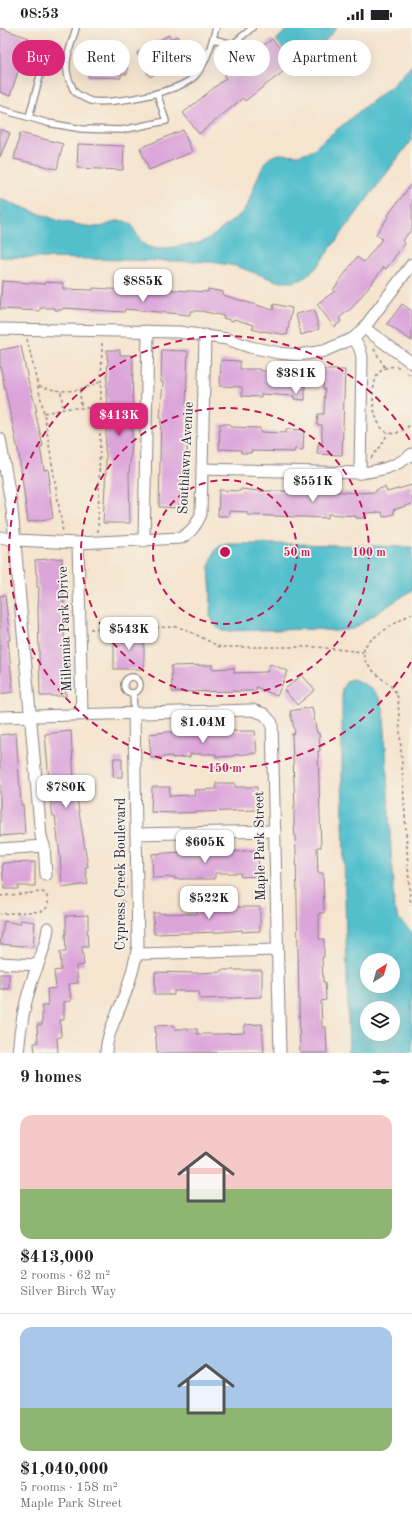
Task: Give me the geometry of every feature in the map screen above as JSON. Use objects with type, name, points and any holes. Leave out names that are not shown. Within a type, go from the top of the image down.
[{"type":"street","points":[[0,329],[148,331],[205,335],[227,339],[250,347],[298,356],[324,351],[354,338],[364,328],[412,264]]},
{"type":"street","points":[[364,328],[412,364]]},
{"type":"street","points":[[144,540],[148,331]]},
{"type":"street","name":"Southlawn Avenue","points":[[0,537],[15,540],[78,543],[181,538],[189,533],[196,525],[201,514],[205,335]]},
{"type":"street","points":[[354,338],[360,349],[362,357],[360,473]]},
{"type":"street","points":[[0,439],[12,509],[40,836],[44,846],[46,874]]},
{"type":"street","points":[[202,469],[360,473],[376,471],[392,466],[412,454]]},
{"type":"street","name":"Millennia Park Drive","points":[[78,543],[82,714]]},
{"type":"street","name":"Maple Park Street","points":[[0,717],[252,710],[264,714],[272,723],[280,1053]]},
{"type":"street","name":"Cypress Creek Boulevard","points":[[106,1053],[107,1040],[126,994],[138,946],[134,714]]},
{"type":"street","points":[[136,834],[275,832]]},
{"type":"street","points":[[0,849],[44,846]]},
{"type":"street","points":[[18,1053],[20,1027],[27,998],[47,940],[48,928]]},
{"type":"street","points":[[137,954],[277,950]]},
{"type":"street","points":[[0,963],[38,965]]},
{"type":"lane","points":[[76,28],[66,64],[67,78],[75,92],[90,100],[111,101],[148,96],[173,88],[194,76],[206,61],[216,28]]},
{"type":"lane","points":[[213,39],[233,44],[252,28]]},
{"type":"lane","points":[[29,117],[45,57],[66,64]]},
{"type":"lane","points":[[0,109],[48,123],[82,129],[122,130],[166,121],[157,93]]},
{"type":"lane","points":[[133,692],[134,714]]},
{"type":"path","points":[[27,339],[44,413],[62,532]]},
{"type":"path","points":[[98,532],[102,340]]},
{"type":"path","points":[[373,347],[385,368]]},
{"type":"path","points":[[412,377],[400,367],[394,366],[381,370],[376,378],[374,403],[378,423],[381,428],[388,433],[400,432],[412,423]]},
{"type":"path","points":[[38,385],[61,392],[80,390],[100,382]]},
{"type":"path","points":[[80,390],[81,407]]},
{"type":"path","points":[[61,392],[62,409]]},
{"type":"path","points":[[44,413],[81,407],[100,408]]},
{"type":"path","points":[[366,461],[381,446],[388,433]]},
{"type":"path","points":[[412,613],[369,642],[366,645],[364,652],[367,664],[397,693],[410,899],[412,905]]},
{"type":"path","points":[[90,629],[176,627],[185,629],[220,647],[316,647],[364,652]]},
{"type":"path","points":[[127,887],[122,890],[119,896],[122,901],[127,904]]},
{"type":"path","points":[[0,896],[42,892],[45,893],[48,901],[48,906],[43,911],[0,914]]},
{"type":"water","points":[[289,28],[337,28],[326,40],[278,40],[278,43],[276,40]]},
{"type":"water","points":[[412,65],[412,139],[315,269],[303,279],[293,282],[277,281],[236,266],[212,262],[0,257],[0,199],[59,221],[85,226],[101,227],[117,221],[124,221],[131,224],[142,243],[148,247],[159,249],[199,243],[210,238],[242,213],[248,204],[265,162],[271,157],[279,154],[298,155],[311,151],[394,84]]},
{"type":"water","points":[[228,544],[412,547],[412,590],[353,629],[335,631],[316,629],[222,631],[214,624],[210,615],[211,594],[209,567],[215,550],[220,546]]},
{"type":"water","points":[[351,679],[360,682],[369,687],[379,697],[383,708],[394,906],[399,919],[412,932],[412,1053],[349,1053],[342,777],[342,689],[346,682]]},
{"type":"building","points":[[0,28],[29,38],[28,40],[12,40],[12,76],[17,76],[10,96],[0,92]]},
{"type":"building","points":[[169,35],[171,39],[177,36],[179,40],[160,40]]},
{"type":"building","points":[[272,39],[278,46],[278,76],[245,101],[243,98],[199,134],[183,113],[226,78],[224,76],[270,76],[270,41]]},
{"type":"building","points":[[121,76],[121,78],[88,77]]},
{"type":"building","points":[[0,129],[10,133],[0,157]]},
{"type":"building","points":[[183,130],[192,152],[149,170],[140,148]]},
{"type":"building","points":[[20,133],[63,144],[57,169],[14,159]]},
{"type":"building","points":[[78,144],[124,146],[123,170],[77,168]]},
{"type":"building","points":[[412,183],[412,229],[402,241],[405,243],[386,269],[384,267],[352,308],[339,318],[341,322],[334,327],[317,304],[335,291],[333,290],[357,257],[364,262],[382,239],[376,234]]},
{"type":"building","points":[[2,281],[45,284],[45,282],[63,283],[63,289],[93,290],[93,288],[159,292],[159,289],[208,292],[208,289],[223,292],[223,295],[273,310],[274,304],[292,308],[287,335],[262,332],[252,329],[254,325],[234,319],[233,321],[223,318],[224,316],[201,311],[190,311],[190,315],[125,309],[124,312],[63,308],[62,310],[55,310],[55,308],[40,308],[40,311],[0,309]]},
{"type":"building","points":[[402,304],[412,311],[412,341],[387,324]]},
{"type":"building","points":[[314,310],[319,329],[301,335],[296,314]]},
{"type":"building","points":[[21,346],[28,380],[37,411],[35,411],[43,446],[40,447],[44,470],[48,469],[50,483],[48,483],[53,518],[28,522],[19,455],[0,365],[0,350]]},
{"type":"building","points":[[107,350],[120,350],[120,355],[133,355],[132,442],[129,474],[130,523],[103,523],[108,398],[106,398]]},
{"type":"building","points":[[162,350],[188,351],[186,405],[187,454],[184,475],[184,508],[159,507],[160,417],[163,382],[161,382]]},
{"type":"building","points":[[221,360],[240,361],[240,369],[261,369],[261,371],[295,373],[295,371],[314,372],[314,370],[345,370],[342,455],[317,454],[318,444],[322,445],[322,425],[317,425],[318,414],[324,414],[325,389],[323,389],[323,380],[305,380],[305,400],[294,399],[294,396],[261,394],[261,397],[242,396],[242,387],[220,386]]},
{"type":"building","points":[[220,424],[230,424],[230,427],[260,428],[260,432],[286,433],[286,429],[304,430],[303,450],[295,449],[294,452],[251,451],[251,453],[241,453],[241,450],[219,449]]},
{"type":"building","points":[[412,485],[412,504],[393,510],[394,514],[383,517],[382,512],[366,513],[366,518],[328,514],[328,518],[247,515],[247,512],[229,511],[228,516],[218,516],[219,490],[240,491],[241,489],[259,491],[311,492],[311,490],[359,493],[376,492],[376,490],[385,487],[387,492]]},
{"type":"building","points":[[62,558],[62,594],[64,594],[63,611],[65,611],[66,625],[64,625],[66,696],[40,696],[38,609],[39,587],[37,587],[35,560]]},
{"type":"building","points":[[5,595],[10,640],[8,640],[13,692],[0,694],[0,596]]},
{"type":"building","points":[[114,633],[144,633],[144,669],[114,669]]},
{"type":"building","points":[[270,664],[288,671],[277,696],[256,687],[256,691],[172,692],[171,666],[212,665],[212,669],[234,668],[234,673],[267,672]]},
{"type":"building","points":[[302,675],[315,690],[297,705],[284,690]]},
{"type":"building","points":[[312,707],[317,733],[319,733],[320,751],[318,751],[321,847],[317,847],[318,873],[323,873],[324,913],[319,913],[319,939],[324,939],[324,957],[322,957],[323,982],[325,982],[326,1000],[321,1001],[322,1027],[326,1027],[327,1053],[300,1053],[292,734],[295,733],[290,711]]},
{"type":"building","points":[[71,731],[74,781],[88,867],[85,867],[88,884],[62,888],[55,816],[53,816],[51,804],[45,734]]},
{"type":"building","points":[[215,731],[255,731],[257,753],[216,757],[216,754],[190,754],[190,757],[172,758],[172,756],[151,758],[149,734],[167,732],[215,733]]},
{"type":"building","points":[[16,733],[21,805],[23,804],[25,834],[0,836],[0,735]]},
{"type":"building","points":[[114,758],[122,758],[122,777],[113,777]]},
{"type":"building","points":[[216,783],[235,783],[235,787],[257,787],[257,810],[175,813],[151,812],[152,787],[170,787],[169,796],[195,795],[194,790],[216,789]]},
{"type":"building","points":[[258,850],[259,876],[241,877],[240,873],[215,873],[215,879],[175,879],[175,877],[153,878],[152,854],[196,851],[215,851],[215,853]]},
{"type":"building","points":[[35,862],[35,886],[18,886],[18,889],[4,889],[2,863]]},
{"type":"building","points":[[236,904],[236,907],[260,907],[260,931],[242,932],[242,930],[154,934],[153,913],[197,914],[197,906],[216,905],[216,907]]},
{"type":"building","points":[[88,915],[88,947],[82,947],[84,965],[76,966],[78,983],[69,984],[71,1001],[64,1002],[64,1020],[60,1020],[61,1037],[57,1038],[58,1053],[35,1053],[34,1043],[38,1043],[37,1025],[42,1025],[42,1006],[48,1006],[47,989],[56,988],[54,971],[61,970],[60,952],[66,952],[66,916]]},
{"type":"building","points":[[21,920],[35,922],[33,947],[0,944],[4,921],[20,924]]},
{"type":"building","points":[[221,970],[262,970],[262,997],[200,999],[199,991],[174,991],[174,995],[155,995],[155,972],[195,973],[221,972]]},
{"type":"building","points":[[0,974],[9,974],[9,989],[0,989]]},
{"type":"building","points":[[262,1024],[264,1052],[157,1053],[155,1026],[174,1025],[175,1029],[197,1029],[197,1034],[222,1034],[244,1033],[244,1025]]}]
